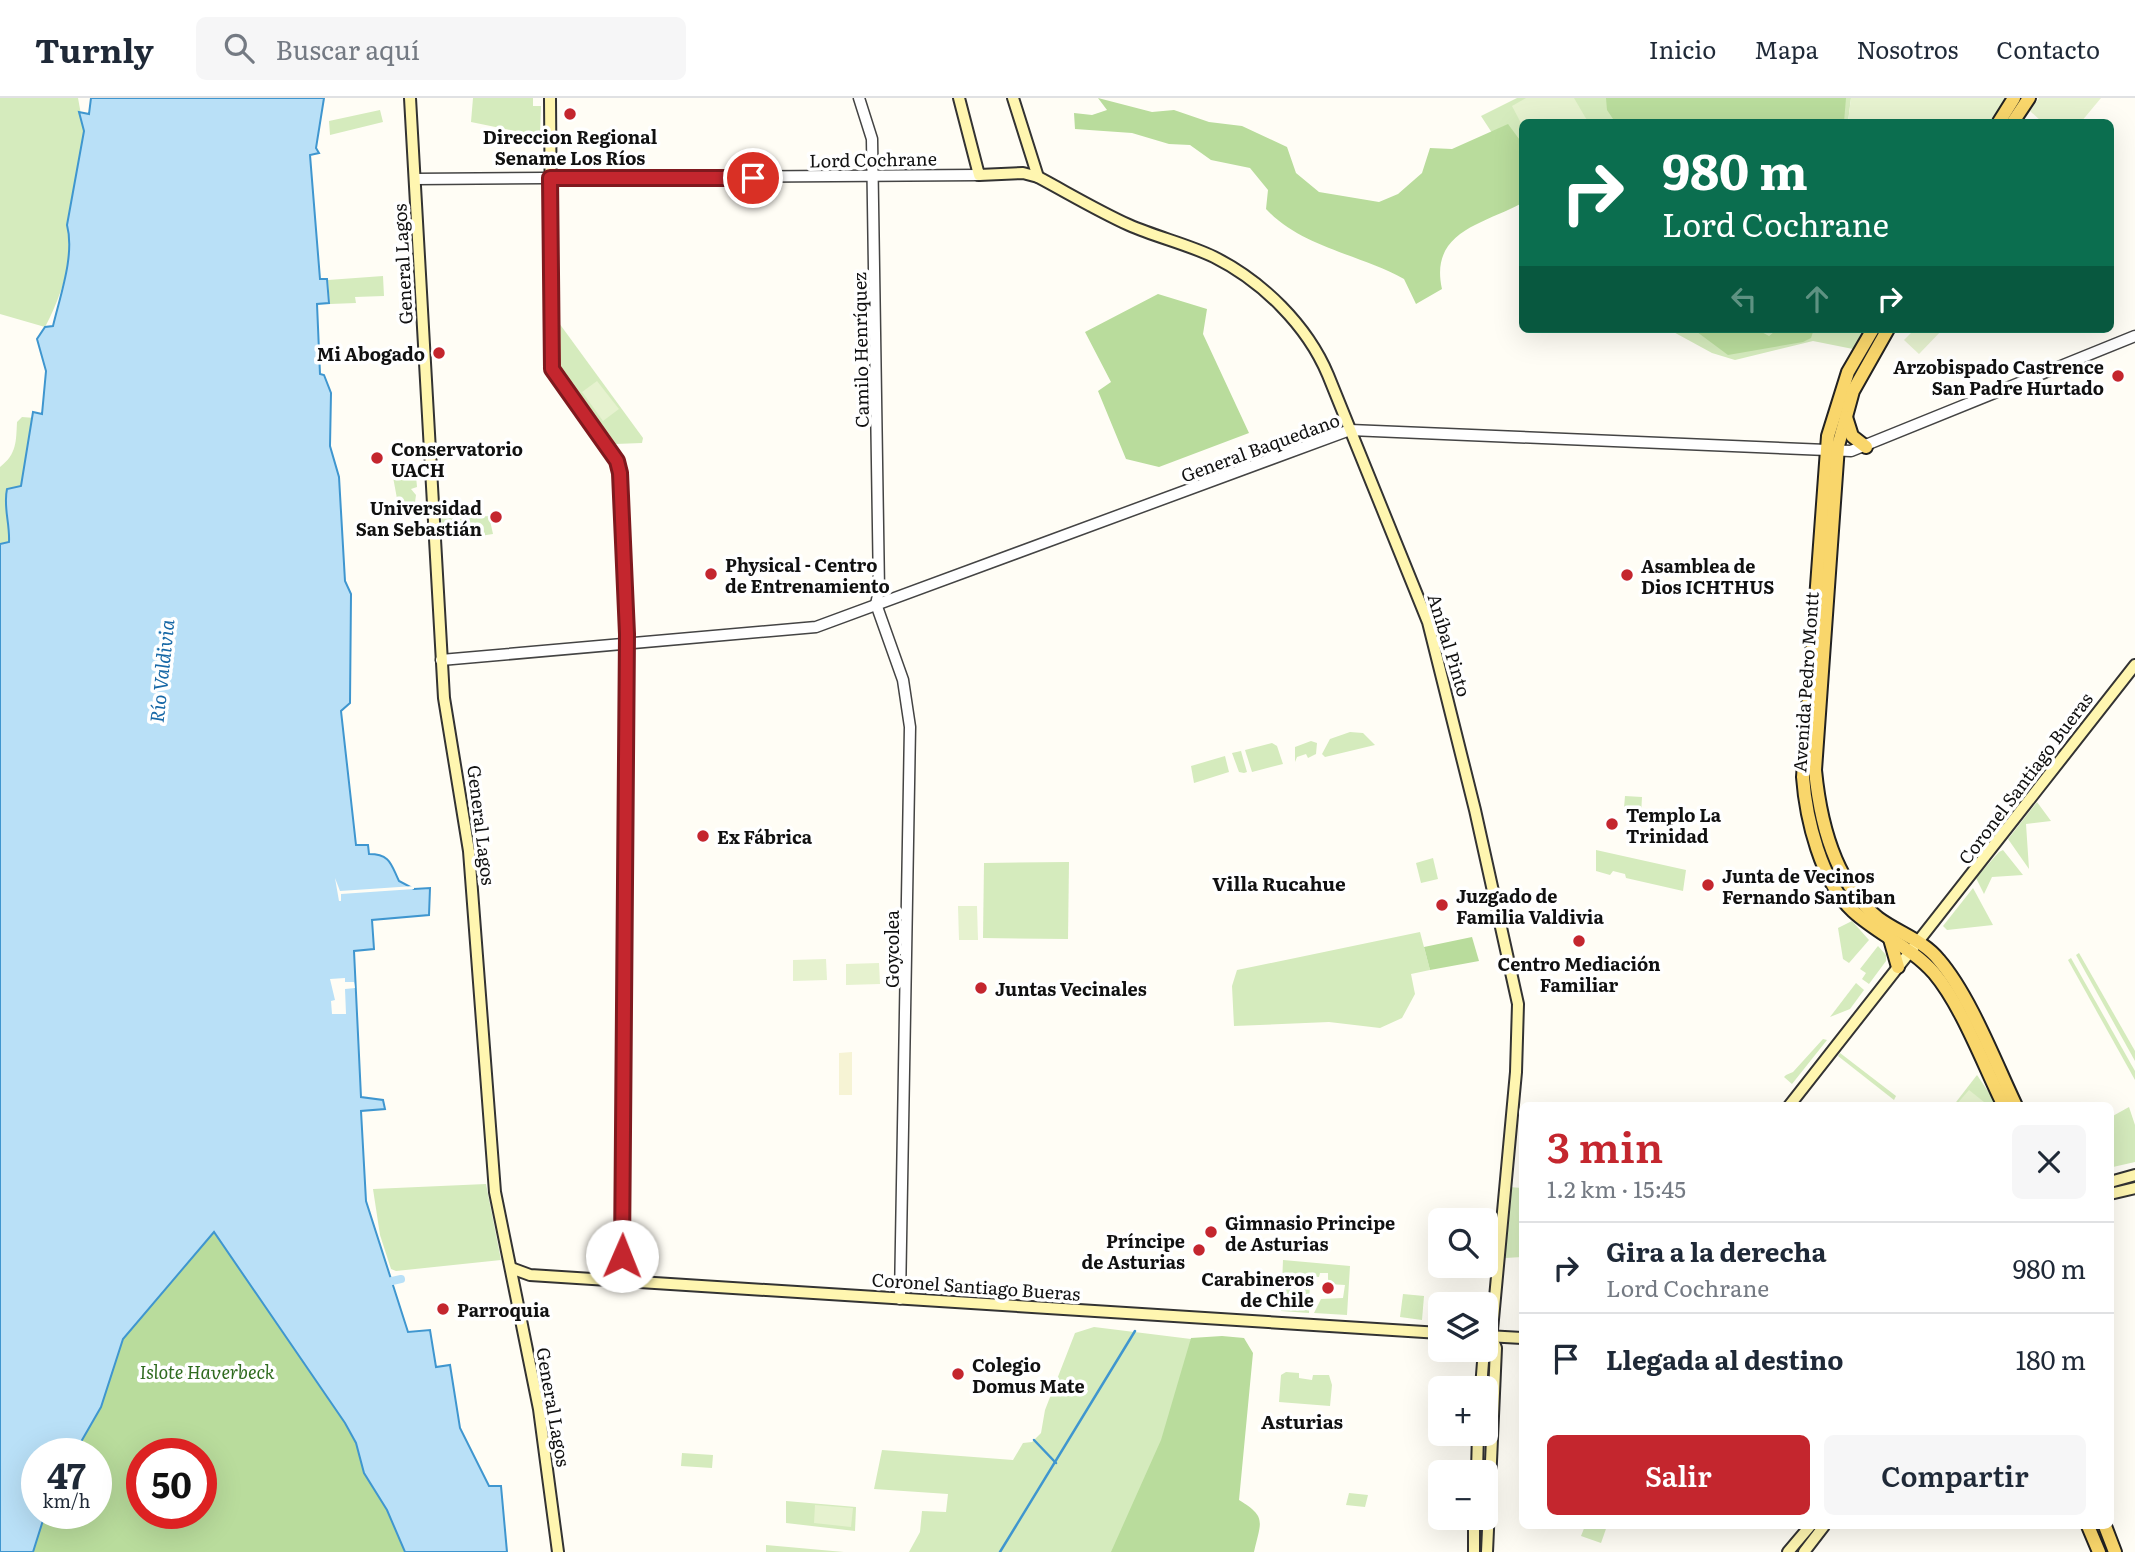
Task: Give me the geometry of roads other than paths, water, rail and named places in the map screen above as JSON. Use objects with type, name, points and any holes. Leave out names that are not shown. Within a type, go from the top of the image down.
[{"type":"main road","name":"General Lagos","points":[[410,98],[441,660],[469,850],[493,1176],[541,1420],[558,1552]]},
{"type":"main road","points":[[550,98],[552,369],[620,469],[627,642],[621,1280]]},
{"type":"main road","points":[[959,98],[979,174]]},
{"type":"main road","points":[[1013,98],[1038,177]]},
{"type":"main road","points":[[2001,119],[2014,98]]},
{"type":"main road","points":[[2015,119],[2029,98]]},
{"type":"main road","name":"Lord Cochrane","points":[[979,174],[1023,173],[1038,177]]},
{"type":"main road","name":"Aníbal Pinto","points":[[1038,177],[1128,225],[1212,256],[1250,279],[1284,310],[1316,350],[1350,430],[1428,622],[1472,797],[1518,1004],[1516,1072],[1492,1292]]},
{"type":"main road","name":"Avenida Pedro Montt","points":[[1871,333],[1848,372],[1831,424],[1832,452],[1811,745],[1803,777],[1806,808],[1820,855],[1851,910],[1912,954],[1944,988],[2002,1102]]},
{"type":"main road","name":"Avenida Pedro Montt","points":[[1832,452],[1861,375],[1886,333]]},
{"type":"main road","points":[[1845,414],[1852,436],[1866,447]]},
{"type":"main road","name":"Coronel Santiago Bueras","points":[[1799,1102],[2135,665]]},
{"type":"main road","name":"Avenida Pedro Montt","points":[[1811,745],[1819,807],[1834,854],[1853,890],[1870,911],[1921,943],[1952,979],[2014,1102]]},
{"type":"main road","points":[[1890,939],[1898,967]]},
{"type":"main road","name":"Coronel Santiago Bueras","points":[[1792,1102],[1898,967],[1912,954]]},
{"type":"main road","points":[[2114,1181],[2135,1175]]},
{"type":"main road","points":[[2114,1193],[2135,1188]]},
{"type":"main road","name":"Coronel Santiago Bueras","points":[[511,1268],[530,1275],[1428,1332]]},
{"type":"main road","points":[[517,1301],[523,1282],[530,1275]]},
{"type":"main road","points":[[1498,1338],[1519,1338]]},
{"type":"main road","name":"Aníbal Pinto","points":[[1487,1552],[1495,1362]]},
{"type":"main road","points":[[1788,1552],[1808,1529]]},
{"type":"main road","points":[[1804,1552],[1822,1529]]},
{"type":"main road","points":[[2089,1529],[2099,1552]]},
{"type":"main road","points":[[2106,1529],[2115,1552]]},
{"type":"main road","points":[[1474,1552],[1474,1532],[1487,1533]]},
{"type":"street","name":"Camilo Henríquez","points":[[859,98],[872,139],[878,466],[879,591],[876,604]]},
{"type":"street","name":"Lord Cochrane","points":[[415,179],[979,174]]},
{"type":"street","name":"General Baquedano","points":[[441,660],[816,627],[1350,430],[1832,452],[1866,447],[2135,336]]},
{"type":"street","name":"Goycolea","points":[[876,604],[903,680],[910,727],[900,1299]]},
{"type":"water","name":"Río Valdivia","points":[[91,98],[324,98],[316,148],[319,153],[310,155],[320,279],[327,279],[329,303],[317,304],[320,374],[324,375],[331,393],[330,446],[339,477],[345,581],[351,594],[350,703],[341,711],[356,845],[368,845],[369,854],[386,858],[399,881],[414,889],[430,888],[429,915],[372,920],[374,949],[354,951],[361,1097],[383,1100],[385,1109],[361,1111],[366,1201],[408,1332],[430,1330],[436,1367],[450,1365],[460,1428],[489,1486],[501,1486],[507,1552],[405,1552],[387,1510],[364,1473],[356,1443],[345,1423],[214,1232],[123,1339],[101,1407],[83,1438],[21,1438],[21,1529],[40,1529],[33,1552],[0,1552],[0,544],[9,542],[7,489],[21,486],[33,412],[42,414],[46,371],[37,339],[45,327],[53,326],[66,276],[69,249],[67,225],[84,131],[79,112],[89,114]]},
{"type":"waterway","points":[[383,1283],[401,1279]]},
{"type":"waterway","points":[[1000,1552],[1135,1331]]},
{"type":"waterway","points":[[1034,1440],[1056,1463]]},
{"type":"place","name":"Direccion Regional Sename Los Ríos","points":[[570,114]]},
{"type":"place","name":"Mi Abogado","points":[[439,353]]},
{"type":"place","name":"Arzobispado Castrence San Padre Hurtado","points":[[2118,376]]},
{"type":"place","name":"Conservatorio UACH","points":[[377,458]]},
{"type":"place","name":"Universidad San Sebastián","points":[[496,517]]},
{"type":"place","name":"Physical - Centro de Entrenamiento","points":[[711,574]]},
{"type":"place","name":"Asamblea de Dios ICHTHUS","points":[[1627,575]]},
{"type":"place","name":"Templo La Trinidad","points":[[1612,824]]},
{"type":"place","name":"Ex Fábrica","points":[[703,836]]},
{"type":"place","name":"Junta de Vecinos Fernando Santiban","points":[[1708,885]]},
{"type":"place","name":"Juzgado de Familia Valdivia","points":[[1442,905]]},
{"type":"place","name":"Centro Mediación Familiar","points":[[1579,941]]},
{"type":"place","name":"Juntas Vecinales","points":[[981,988]]},
{"type":"place","name":"Gimnasio Principe de Asturias","points":[[1211,1232]]},
{"type":"place","name":"Príncipe de Asturias","points":[[1199,1250]]},
{"type":"place","name":"Carabineros de Chile","points":[[1328,1288]]},
{"type":"place","name":"Parroquia","points":[[443,1309]]},
{"type":"place","name":"Colegio Domus Mate","points":[[958,1374]]},
{"type":"district","name":"Villa Rucahue","points":[[1279,883]]},
{"type":"district","name":"Asturias","points":[[1302,1421]]},
{"type":"park label","name":"Islote Haverbeck","points":[[207,1371]]}]
